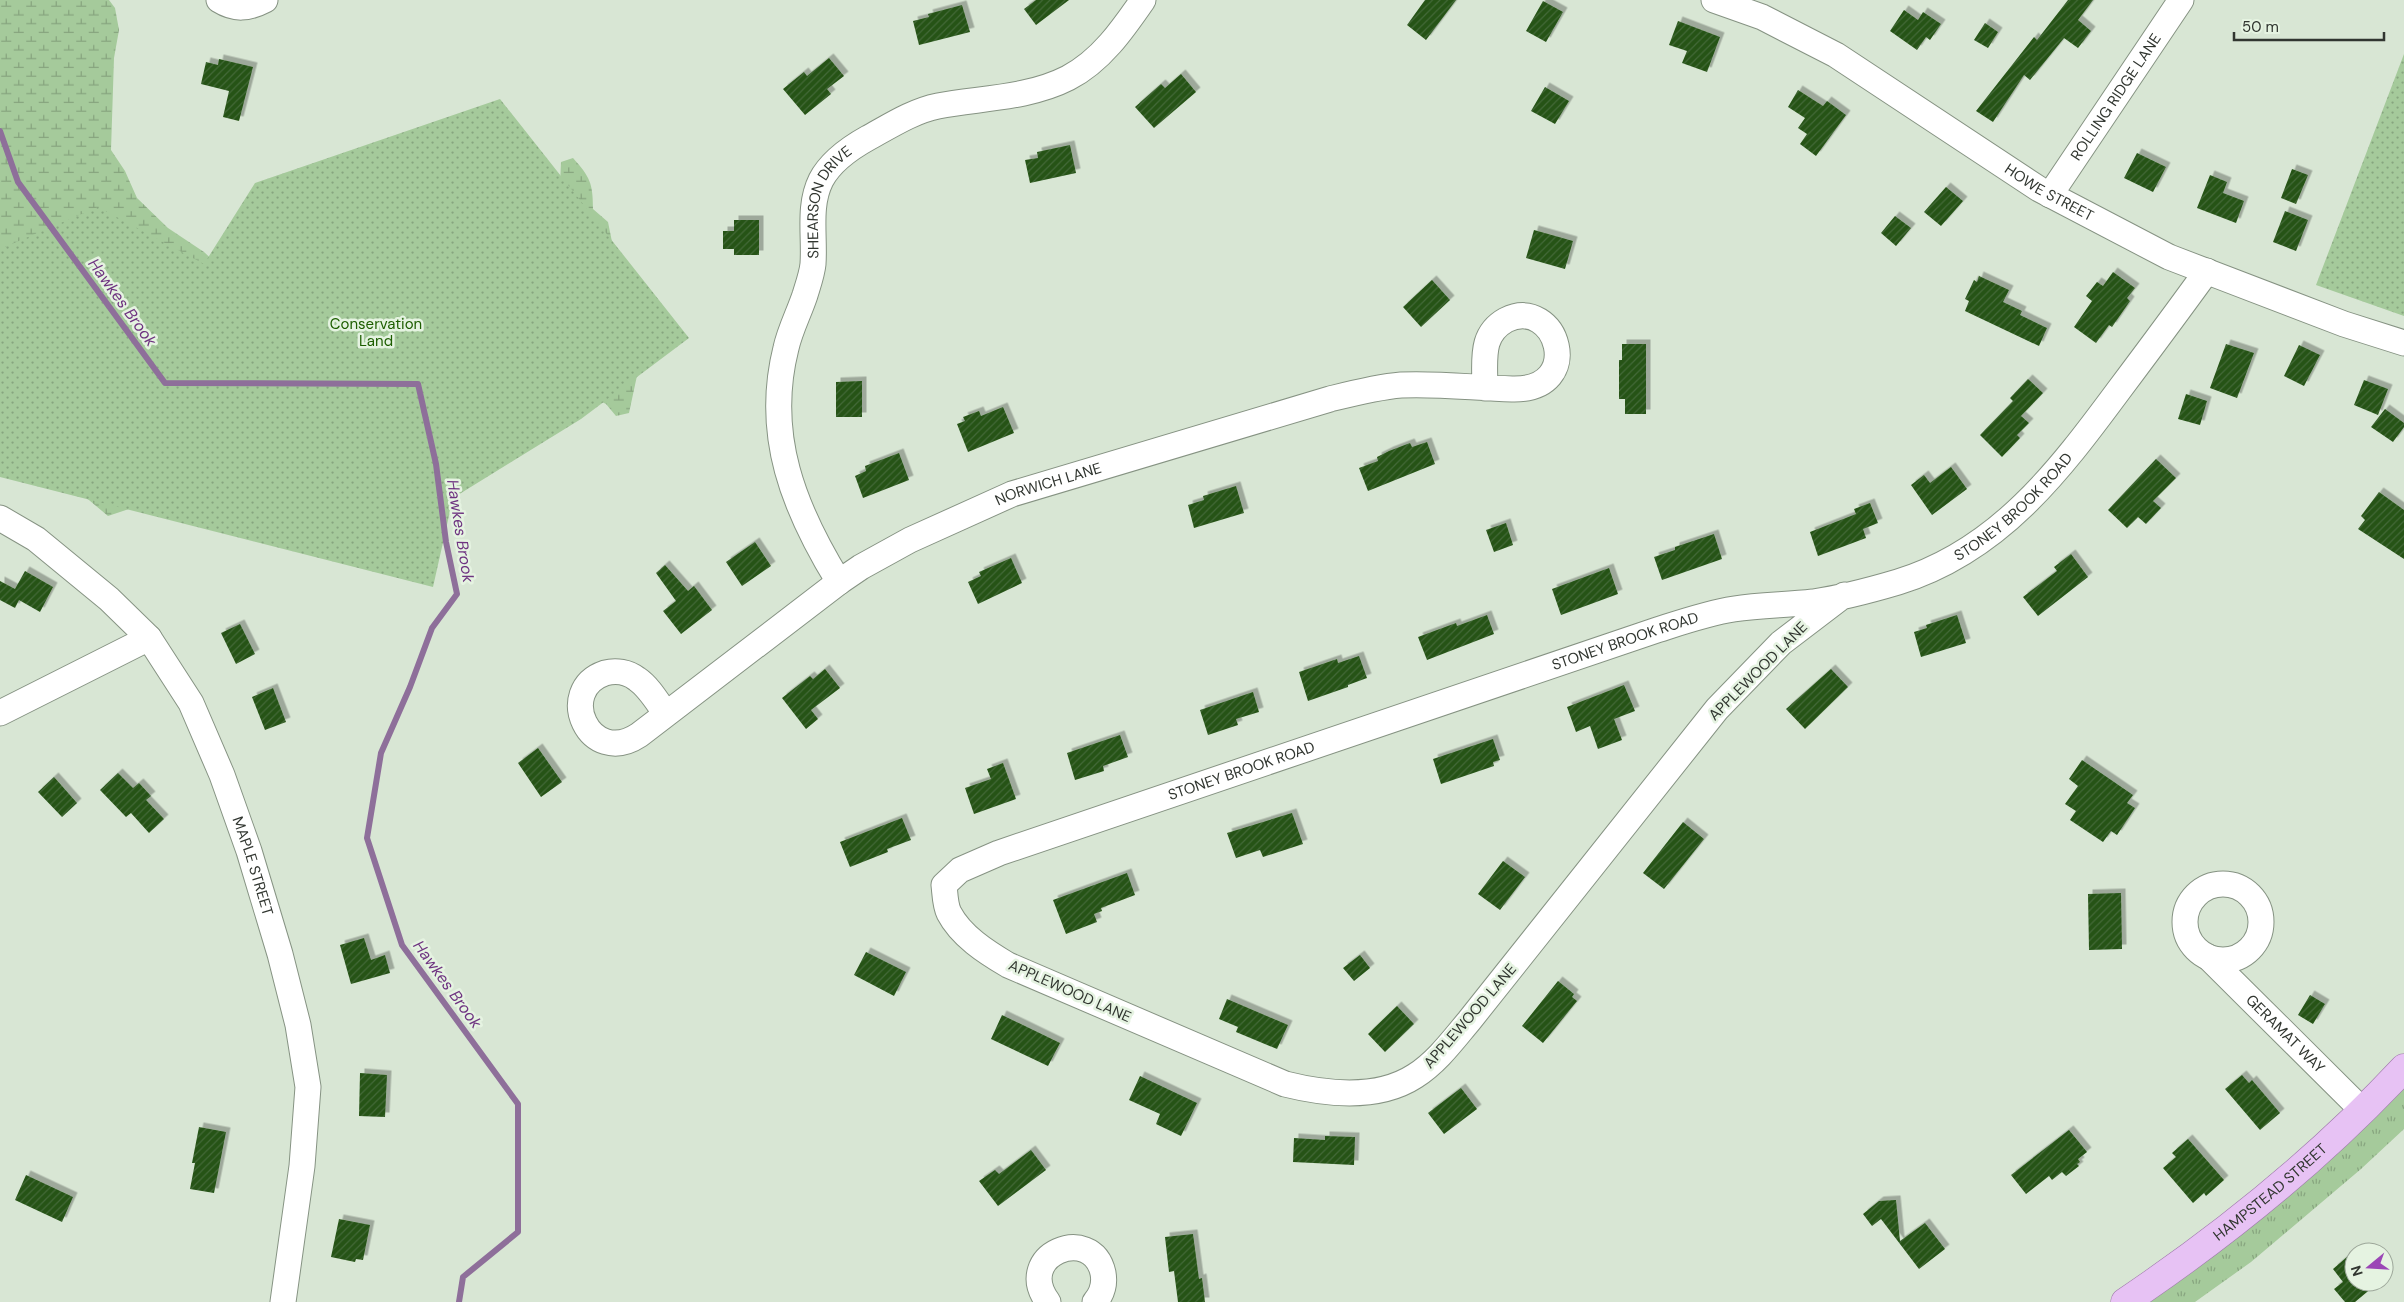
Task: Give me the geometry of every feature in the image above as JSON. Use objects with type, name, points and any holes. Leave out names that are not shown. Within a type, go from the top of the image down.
[{"type":"main road","name":"HAMPSTEAD STREET","points":[[2125,1302],[2236,1222],[2317,1154],[2404,1068]]},
{"type":"street","points":[[219,0],[230,6],[242,8],[255,6],[265,0]]},
{"type":"street","name":"SHEARSON DRIVE","points":[[838,582],[796,501],[786,471],[779,423],[780,378],[785,349],[813,266],[813,215],[816,195],[821,180],[831,165],[844,153],[916,113],[938,106],[1045,88],[1070,77],[1096,58],[1143,0]]},
{"type":"street","name":"HOWE STREET","points":[[1714,0],[1741,5],[1836,55],[1879,85],[2050,194],[2169,257],[2344,324],[2404,343]]},
{"type":"street","name":"ROLLING RIDGE LANE","points":[[2050,194],[2181,0]]},
{"type":"street","name":"STONEY BROOK ROAD","points":[[944,885],[960,870],[999,853],[1657,630],[1732,610],[1815,602],[1899,581],[1928,570],[1976,546],[2013,516],[2074,451],[2207,271]]},
{"type":"street","name":"NORWICH LANE","points":[[666,714],[838,582],[861,567],[982,506],[1041,485],[1366,390],[1402,385],[1485,388]]},
{"type":"street","name":"MAPLE STREET","points":[[0,518],[36,539],[109,599],[149,638],[191,703],[222,775],[249,851],[298,1025],[308,1087],[302,1166],[282,1302]]},
{"type":"street","name":"APPLEWOOD LANE","points":[[944,885],[948,912],[966,934],[984,951],[1008,965],[1284,1084],[1312,1091],[1341,1093],[1368,1091],[1393,1086],[1415,1076],[1434,1060],[1469,1021],[1717,709],[1782,643],[1844,594]]},
{"type":"street","points":[[0,713],[149,638]]},
{"type":"street","name":"GERAMAT WAY","points":[[2208,957],[2362,1110]]},
{"type":"street","points":[[1048,1302],[1039,1286],[1042,1267],[1054,1253],[1072,1247],[1090,1254],[1102,1269],[1103,1287],[1095,1302]]},
{"type":"green space","name":"Conservation Land","points":[[0,0],[109,0],[115,8],[119,30],[114,58],[111,150],[125,171],[137,198],[168,228],[204,252],[234,280],[560,185],[561,162],[573,158],[587,176],[591,186],[593,209],[608,222],[638,371],[629,413],[616,416],[606,404],[598,400],[138,506],[108,516],[77,490],[0,466]]},
{"type":"green space","points":[[2404,54],[2404,316],[2316,285]]},
{"type":"green space","name":"Conservation Land","points":[[500,99],[689,338],[581,419],[453,498],[433,587],[0,477],[0,249],[98,207],[204,264],[255,183]]},
{"type":"green space","points":[[2404,1086],[2404,1129],[2361,1169],[2251,1262],[2195,1302],[2150,1302],[2263,1217]]},
{"type":"building","points":[[1036,0],[1069,0],[1036,25],[1024,9]]},
{"type":"building","points":[[1425,0],[1456,0],[1426,40],[1407,25]]},
{"type":"building","points":[[2068,0],[2093,0],[2078,20],[2091,31],[2078,48],[2064,38],[2030,80],[2024,75],[1993,122],[1976,111],[2034,37],[2037,40]]},
{"type":"building","points":[[1543,1],[1563,12],[1546,42],[1526,31]]},
{"type":"building","points":[[962,5],[970,32],[919,45],[913,21],[929,17],[928,14]]},
{"type":"building","points":[[1904,10],[1918,20],[1923,12],[1941,24],[1930,40],[1926,37],[1917,50],[1890,31]]},
{"type":"building","points":[[1678,21],[1720,37],[1707,72],[1682,63],[1687,51],[1669,45]]},
{"type":"building","points":[[1985,23],[1998,32],[1988,48],[1974,40]]},
{"type":"building","points":[[829,58],[844,76],[827,89],[831,94],[805,115],[783,89],[804,72],[807,76]]},
{"type":"building","points":[[219,59],[253,67],[239,121],[223,117],[229,91],[201,84],[206,62],[218,65]]},
{"type":"building","points":[[1181,74],[1196,92],[1154,128],[1135,107],[1161,84],[1165,88]]},
{"type":"building","points":[[1545,87],[1569,101],[1555,124],[1531,111]]},
{"type":"building","points":[[1798,90],[1823,106],[1827,101],[1846,115],[1816,156],[1800,144],[1807,134],[1798,128],[1805,118],[1788,107]]},
{"type":"building","points":[[1070,145],[1076,173],[1030,183],[1025,160],[1038,158],[1037,152]]},
{"type":"building","points":[[2137,153],[2166,167],[2153,192],[2124,178]]},
{"type":"building","points":[[2292,169],[2308,175],[2296,204],[2281,198]]},
{"type":"building","points":[[2210,175],[2227,182],[2223,193],[2244,201],[2236,223],[2197,208]]},
{"type":"building","points":[[1946,187],[1963,201],[1941,226],[1924,212]]},
{"type":"building","points":[[2285,211],[2308,220],[2296,251],[2273,242]]},
{"type":"building","points":[[1895,216],[1911,228],[1896,246],[1881,233]]},
{"type":"building","points":[[734,220],[759,220],[759,255],[734,255],[734,249],[723,249],[723,231],[734,231]]},
{"type":"building","points":[[1534,230],[1573,241],[1565,269],[1526,258]]},
{"type":"building","points":[[2113,272],[2135,288],[2127,298],[2130,301],[2112,327],[2109,325],[2096,343],[2074,327],[2092,301],[2086,296],[2097,282],[2103,286]]},
{"type":"building","points":[[1979,276],[2009,290],[2003,302],[2022,311],[2020,315],[2047,328],[2039,346],[1965,311],[1969,301],[1965,299],[1974,280],[1977,282]]},
{"type":"building","points":[[1432,280],[1450,300],[1421,327],[1403,307]]},
{"type":"building","points":[[1622,344],[1646,344],[1646,414],[1625,414],[1625,399],[1619,399],[1619,360],[1622,360]]},
{"type":"building","points":[[2226,344],[2254,353],[2237,398],[2210,388]]},
{"type":"building","points":[[2299,345],[2320,355],[2304,386],[2284,376]]},
{"type":"building","points":[[2028,379],[2043,393],[2021,416],[2029,423],[2017,435],[2020,438],[2002,457],[1980,435],[2013,401],[2010,398]]},
{"type":"building","points":[[2364,380],[2388,389],[2378,415],[2354,405]]},
{"type":"building","points":[[862,381],[862,417],[836,417],[836,382]]},
{"type":"building","points":[[2186,394],[2207,401],[2200,425],[2178,419]]},
{"type":"building","points":[[1003,407],[1014,433],[968,452],[957,424],[965,421],[963,417],[979,411],[981,416]]},
{"type":"building","points":[[2385,409],[2404,423],[2404,427],[2393,442],[2371,427]]},
{"type":"building","points":[[1427,442],[1435,464],[1368,491],[1359,468],[1378,461],[1377,457],[1389,451],[1410,443],[1412,447]]},
{"type":"building","points":[[899,453],[909,480],[863,498],[855,476],[866,471],[865,466]]},
{"type":"building","points":[[2156,459],[2176,478],[2153,501],[2161,508],[2146,524],[2138,517],[2127,528],[2108,510]]},
{"type":"building","points":[[1951,467],[1967,489],[1932,515],[1911,485],[1924,475],[1930,483]]},
{"type":"building","points":[[1236,486],[1244,513],[1194,528],[1188,505],[1204,500],[1203,496]]},
{"type":"building","points":[[2379,492],[2404,510],[2404,559],[2358,529],[2365,520],[2361,516]]},
{"type":"building","points":[[1870,503],[1878,523],[1863,529],[1866,538],[1818,556],[1810,532],[1856,514],[1854,509]]},
{"type":"building","points":[[1506,523],[1513,545],[1494,552],[1486,530]]},
{"type":"building","points":[[1714,534],[1722,559],[1662,580],[1654,557],[1675,550],[1675,547]]},
{"type":"building","points":[[755,542],[771,566],[742,586],[726,562]]},
{"type":"building","points":[[2071,554],[2088,577],[2038,616],[2023,597],[2057,571],[2054,567]]},
{"type":"building","points":[[1011,558],[1022,583],[978,604],[968,582],[981,576],[979,572]]},
{"type":"building","points":[[665,565],[688,591],[694,586],[712,610],[681,634],[663,611],[676,601],[656,573]]},
{"type":"building","points":[[1609,568],[1618,594],[1561,615],[1552,589]]},
{"type":"building","points":[[25,571],[53,587],[40,612],[19,600],[15,608],[0,600],[0,581],[15,589]]},
{"type":"building","points":[[1487,615],[1494,634],[1427,660],[1418,637],[1456,623],[1457,626]]},
{"type":"building","points":[[1957,615],[1966,643],[1921,657],[1914,632],[1927,628],[1926,625]]},
{"type":"building","points":[[240,624],[255,654],[236,664],[221,633]]},
{"type":"building","points":[[1359,656],[1367,678],[1308,701],[1299,672],[1337,659],[1338,663]]},
{"type":"building","points":[[825,669],[840,688],[811,710],[818,719],[806,729],[782,698],[810,676],[813,679]]},
{"type":"building","points":[[1831,669],[1848,687],[1805,729],[1786,709]]},
{"type":"building","points":[[1624,685],[1635,711],[1614,719],[1622,740],[1598,749],[1590,726],[1576,732],[1567,707]]},
{"type":"building","points":[[273,688],[286,722],[265,730],[252,697]]},
{"type":"building","points":[[1253,692],[1259,712],[1236,719],[1238,725],[1208,735],[1200,710]]},
{"type":"building","points":[[1120,735],[1128,757],[1103,766],[1104,771],[1075,780],[1067,753]]},
{"type":"building","points":[[1493,739],[1500,760],[1493,762],[1494,766],[1441,784],[1433,759]]},
{"type":"building","points":[[538,748],[562,782],[541,797],[518,763]]},
{"type":"building","points":[[2082,760],[2133,795],[2127,803],[2135,808],[2117,835],[2111,831],[2103,842],[2070,820],[2076,811],[2065,804],[2078,786],[2069,779]]},
{"type":"building","points":[[1003,763],[1016,799],[974,814],[965,788],[991,779],[987,769]]},
{"type":"building","points":[[118,773],[133,788],[139,783],[151,796],[146,800],[164,819],[149,833],[131,813],[126,817],[100,790]]},
{"type":"building","points":[[54,777],[77,803],[62,817],[38,792]]},
{"type":"building","points":[[1292,813],[1303,844],[1263,857],[1260,850],[1236,858],[1227,833]]},
{"type":"building","points":[[902,818],[911,840],[887,849],[888,852],[850,867],[840,842]]},
{"type":"building","points":[[1683,822],[1704,839],[1664,889],[1643,873]]},
{"type":"building","points":[[1503,861],[1525,877],[1500,910],[1478,894]]},
{"type":"building","points":[[1127,873],[1135,895],[1101,908],[1102,911],[1094,914],[1097,922],[1066,934],[1053,900]]},
{"type":"building","points":[[2121,893],[2122,949],[2089,950],[2088,894]]},
{"type":"building","points":[[364,938],[371,960],[385,955],[390,973],[351,984],[340,945]]},
{"type":"building","points":[[866,952],[906,972],[894,996],[854,975]]},
{"type":"building","points":[[1360,955],[1370,968],[1354,981],[1343,968]]},
{"type":"building","points":[[1558,981],[1574,994],[1572,997],[1577,1001],[1543,1043],[1522,1026]]},
{"type":"building","points":[[2310,995],[2325,1004],[2313,1024],[2298,1015]]},
{"type":"building","points":[[1227,999],[1288,1025],[1277,1049],[1236,1032],[1238,1027],[1219,1019]]},
{"type":"building","points":[[1397,1006],[1414,1024],[1385,1052],[1368,1034]]},
{"type":"building","points":[[1002,1015],[1060,1043],[1048,1066],[991,1039]]},
{"type":"building","points":[[360,1073],[387,1075],[385,1117],[359,1116]]},
{"type":"building","points":[[2242,1075],[2249,1083],[2252,1080],[2280,1113],[2260,1130],[2225,1089]]},
{"type":"building","points":[[1140,1076],[1197,1103],[1181,1136],[1156,1124],[1160,1114],[1129,1100]]},
{"type":"building","points":[[1461,1088],[1477,1109],[1444,1134],[1428,1113]]},
{"type":"building","points":[[199,1127],[226,1132],[214,1193],[190,1189],[195,1163],[192,1163]]},
{"type":"building","points":[[2069,1130],[2087,1152],[2078,1159],[2080,1162],[2077,1164],[2079,1166],[2066,1176],[2062,1172],[2052,1180],[2049,1176],[2026,1194],[2011,1175]]},
{"type":"building","points":[[1325,1136],[1355,1137],[1354,1165],[1293,1162],[1294,1138],[1325,1140]]},
{"type":"building","points":[[2188,1139],[2224,1180],[2206,1196],[2204,1193],[2193,1203],[2163,1168],[2176,1157],[2172,1153]]},
{"type":"building","points":[[1031,1150],[1046,1170],[998,1206],[979,1181],[995,1170],[999,1174]]},
{"type":"building","points":[[26,1175],[73,1197],[62,1222],[15,1200]]},
{"type":"building","points":[[1896,1200],[1900,1241],[1925,1223],[1945,1249],[1919,1269],[1881,1219],[1872,1226],[1863,1214],[1879,1201]]},
{"type":"building","points":[[339,1219],[370,1225],[363,1260],[356,1259],[355,1262],[331,1257]]},
{"type":"building","points":[[1193,1234],[1199,1279],[1202,1278],[1205,1302],[1178,1302],[1174,1271],[1169,1272],[1165,1237]]},
{"type":"building","points":[[2344,1260],[2344,1292],[2367,1292],[2355,1302],[2345,1302],[2334,1289],[2343,1282],[2333,1269]]},
{"type":"waterway","name":"Hawkes Brook","points":[[0,131],[18,182],[165,383],[418,384],[436,464],[446,542],[457,594],[432,628],[410,687],[381,753],[367,838],[402,945],[518,1104],[518,1232],[463,1277],[459,1302]]}]
